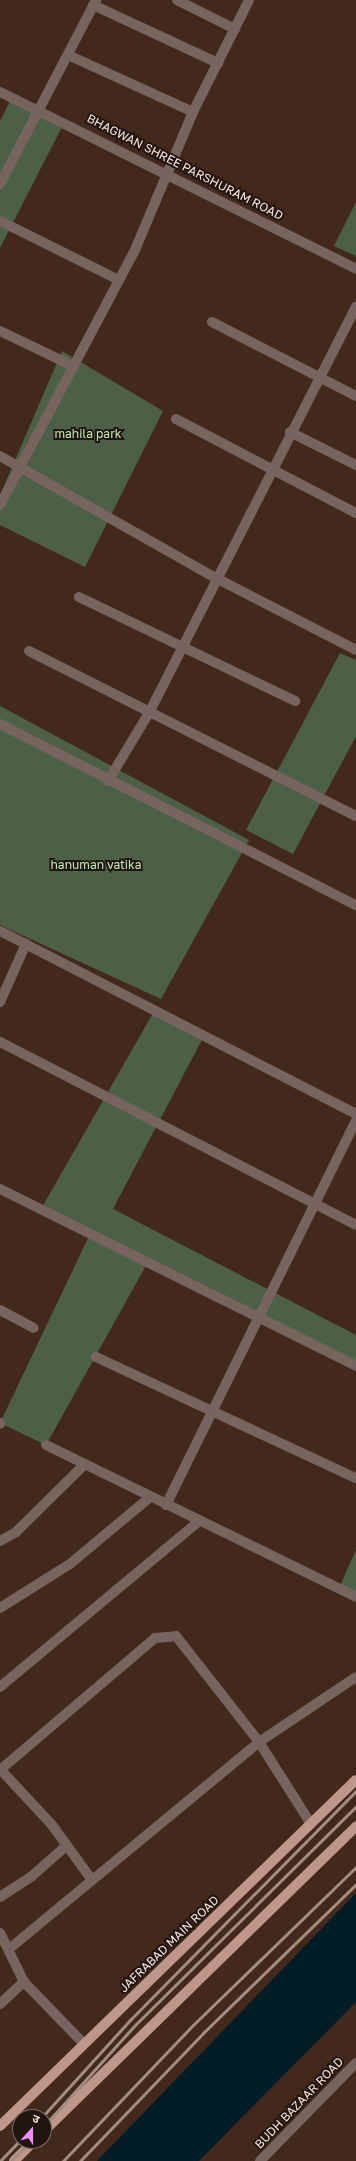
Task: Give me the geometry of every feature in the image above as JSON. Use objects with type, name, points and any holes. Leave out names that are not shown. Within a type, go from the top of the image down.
[{"type":"main road","name":"JAFRABAD MAIN ROAD","points":[[0,2126],[356,1780]]},
{"type":"main road","points":[[52,2123],[356,1827]]},
{"type":"main road","points":[[14,2161],[26,2149]]},
{"type":"street","points":[[177,0],[235,29]]},
{"type":"street","points":[[0,505],[119,280],[168,173],[193,112],[249,0]]},
{"type":"street","points":[[0,184],[94,3],[218,63]]},
{"type":"street","points":[[68,55],[193,112]]},
{"type":"street","name":"BHAGWAN SHREE PARSHURAM ROAD","points":[[0,92],[40,109],[356,269]]},
{"type":"street","points":[[0,221],[119,280]]},
{"type":"street","points":[[108,781],[150,711],[271,468],[356,306]]},
{"type":"street","points":[[212,322],[356,396]]},
{"type":"street","points":[[0,331],[73,366]]},
{"type":"street","points":[[176,419],[356,513]]},
{"type":"street","points":[[290,432],[356,465]]},
{"type":"street","points":[[0,456],[216,578],[356,650]]},
{"type":"street","points":[[80,596],[295,700]]},
{"type":"street","points":[[29,651],[356,816]]},
{"type":"street","points":[[0,724],[108,781],[356,905]]},
{"type":"street","points":[[0,931],[356,1114]]},
{"type":"street","points":[[0,1002],[26,944]]},
{"type":"street","points":[[0,1042],[356,1225]]},
{"type":"street","points":[[166,1504],[356,1121]]},
{"type":"street","points":[[0,1189],[356,1366]]},
{"type":"street","points":[[0,1310],[34,1328]]},
{"type":"street","points":[[96,1357],[213,1410],[356,1478]]},
{"type":"street","points":[[46,1445],[356,1597]]},
{"type":"street","points":[[0,1541],[16,1532],[85,1464]]},
{"type":"street","points":[[0,1608],[70,1564],[150,1497]]},
{"type":"street","points":[[0,1687],[199,1521]]},
{"type":"street","points":[[92,1880],[33,1802],[0,1769],[125,1662],[155,1638],[165,1635],[176,1636],[184,1643],[201,1671],[258,1742],[311,1824]]},
{"type":"street","points":[[9,1949],[258,1742],[356,1677]]},
{"type":"street","points":[[0,1897],[32,1876],[66,1846]]},
{"type":"street","points":[[1,1935],[24,1982],[84,2044]]},
{"type":"street","points":[[0,2004],[24,1982]]},
{"type":"street","name":"BUDH BAZAAR ROAD","points":[[260,2161],[356,2063]]},
{"type":"green space","points":[[14,93],[64,123],[0,248],[0,121]]},
{"type":"green space","points":[[356,202],[356,256],[334,246]]},
{"type":"green space","name":"mahila park","points":[[62,351],[163,411],[85,567],[0,525],[0,495]]},
{"type":"green space","points":[[340,653],[356,660],[356,736],[293,854],[246,830]]},
{"type":"green space","name":"hanuman vatika","points":[[0,706],[249,840],[161,999],[0,925]]},
{"type":"green space","points":[[156,1008],[205,1034],[113,1209],[356,1335],[356,1366],[148,1262],[46,1445],[0,1423],[90,1234],[41,1209]]},
{"type":"green space","points":[[356,1550],[356,1597],[339,1588]]},
{"type":"water","points":[[356,1893],[356,2002],[199,2161],[97,2161]]},
{"type":"railway","points":[[49,2109],[130,2020],[356,1791]]},
{"type":"railway","points":[[52,2117],[136,2024],[356,1806]]},
{"type":"railway","points":[[63,2161],[193,2025],[356,1867]]},
{"type":"railway","points":[[80,2161],[203,2033],[356,1884]]},
{"type":"railway","points":[[0,2161],[12,2148]]},
{"type":"railway","points":[[11,2161],[22,2149]]}]
